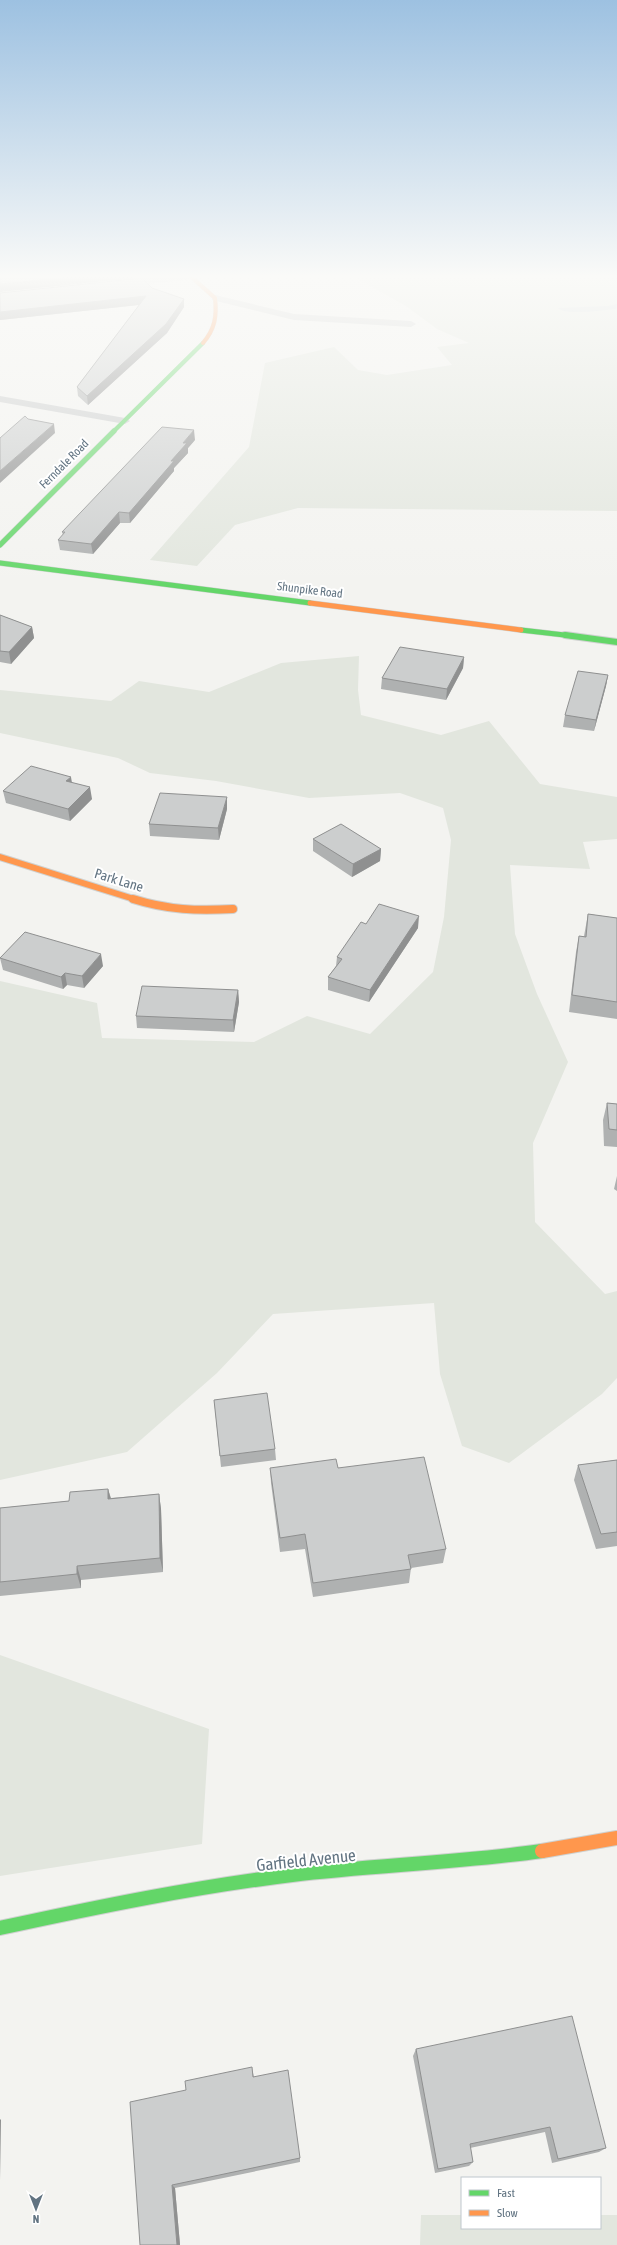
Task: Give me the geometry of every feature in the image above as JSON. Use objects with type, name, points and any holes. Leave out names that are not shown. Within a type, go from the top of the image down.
[{"type":"street","name":"Ferndale Road","points":[[0,545],[167,379]]},
{"type":"street","points":[[0,399],[124,421]]},
{"type":"street","name":"Shunpike Road","points":[[0,563],[617,642]]},
{"type":"street","name":"Park Lane","points":[[0,857],[156,906],[194,911],[233,909]]},
{"type":"street","name":"Garfield Avenue","points":[[0,1928],[115,1903],[292,1876],[500,1858],[617,1838]]},
{"type":"shaded area","points":[[262,379],[617,379],[617,511],[298,508],[235,525],[197,566],[150,560],[249,447]]},
{"type":"shaded area","points":[[359,656],[358,690],[361,715],[441,735],[489,721],[540,784],[617,797],[617,839],[583,842],[590,869],[510,865],[515,934],[537,994],[568,1062],[533,1143],[535,1222],[605,1294],[617,1291],[617,1378],[602,1394],[509,1463],[462,1446],[440,1374],[434,1303],[273,1314],[217,1373],[127,1452],[0,1480],[0,981],[97,1003],[102,1038],[254,1042],[307,1016],[370,1034],[433,972],[444,917],[451,840],[443,808],[400,793],[309,798],[216,781],[150,773],[118,758],[0,733],[0,690],[111,701],[139,681],[209,692],[281,663]]},
{"type":"shaded area","points":[[0,1655],[209,1729],[202,1844],[0,1876]]},
{"type":"shaded area","points":[[421,2215],[461,2215],[461,2229],[601,2229],[601,2215],[617,2215],[617,2245],[420,2245]]},
{"type":"building","points":[[83,379],[106,379],[87,396],[77,387]]},
{"type":"building","points":[[25,416],[28,419],[54,424],[0,471],[0,438]]},
{"type":"building","points":[[162,427],[194,430],[183,443],[187,443],[171,461],[174,461],[129,513],[119,512],[91,544],[58,540],[65,532],[62,532]]},
{"type":"building","points":[[0,615],[32,627],[9,652],[0,651]]},
{"type":"building","points":[[400,647],[464,657],[447,689],[382,678]]},
{"type":"building","points":[[578,671],[608,675],[596,720],[565,715]]},
{"type":"building","points":[[31,766],[71,777],[66,781],[90,787],[68,809],[3,791]]},
{"type":"building","points":[[160,793],[227,797],[218,828],[149,824]]},
{"type":"building","points":[[341,824],[381,849],[353,864],[313,839]]},
{"type":"building","points":[[379,904],[419,916],[370,990],[328,977],[342,959],[337,957],[361,922],[366,924]]},
{"type":"building","points":[[588,914],[617,918],[617,1002],[572,995],[579,936],[586,937]]},
{"type":"building","points":[[25,932],[101,954],[82,976],[65,973],[61,977],[0,958]]},
{"type":"building","points":[[142,986],[238,990],[233,1020],[136,1016]]},
{"type":"building","points":[[607,1103],[617,1104],[617,1130],[609,1129]]},
{"type":"building","points":[[267,1393],[275,1449],[220,1456],[214,1400]]},
{"type":"building","points":[[424,1457],[446,1549],[408,1555],[411,1569],[313,1583],[305,1534],[280,1538],[270,1468],[336,1459],[338,1468]]},
{"type":"building","points":[[617,1460],[617,1532],[601,1534],[578,1465]]},
{"type":"building","points":[[108,1489],[108,1499],[159,1494],[160,1558],[77,1566],[77,1574],[0,1582],[0,1508],[69,1501],[70,1492]]},
{"type":"building","points":[[572,2016],[606,2148],[558,2159],[550,2127],[470,2144],[473,2162],[438,2169],[416,2049]]},
{"type":"building","points":[[252,2067],[253,2077],[288,2070],[300,2158],[172,2185],[177,2245],[140,2245],[130,2102],[186,2090],[185,2081]]},
{"type":"traffic: fast","points":[[0,545],[167,379]]},
{"type":"traffic: fast","points":[[0,563],[310,603]]},
{"type":"traffic: fast","points":[[521,630],[617,642]]},
{"type":"traffic: fast","points":[[0,1928],[146,1898],[219,1885],[292,1875],[480,1859],[542,1851]]},
{"type":"traffic: slow","points":[[310,603],[521,630]]},
{"type":"traffic: slow","points":[[0,857],[156,906],[194,911],[233,909]]},
{"type":"traffic: slow","points":[[542,1851],[617,1838]]}]
